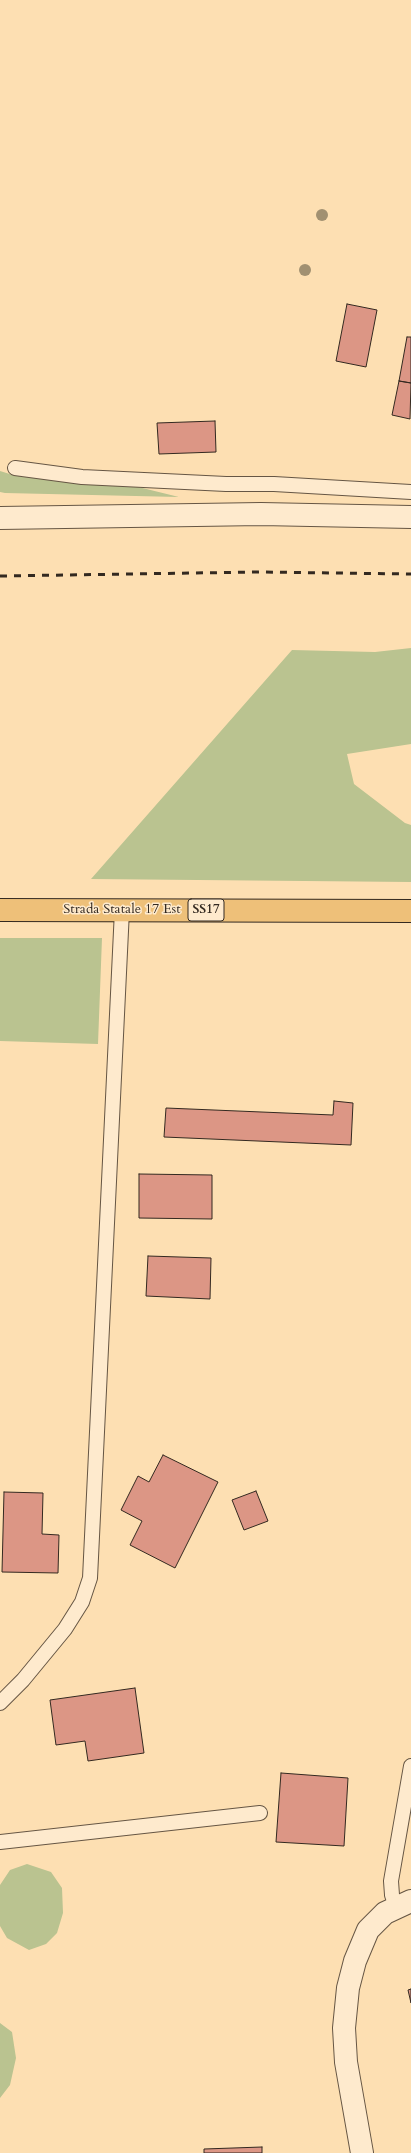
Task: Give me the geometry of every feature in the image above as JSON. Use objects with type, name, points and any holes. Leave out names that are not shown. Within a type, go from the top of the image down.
[{"type":"main road","name":"Strada Statale 17 Est","points":[[0,910],[411,911]]},
{"type":"street","points":[[0,518],[217,514],[411,517]]},
{"type":"street","points":[[362,2153],[346,2062],[344,2028],[346,2001],[351,1975],[364,1938],[380,1918],[403,1904]]},
{"type":"lane","points":[[15,468],[82,477],[226,484],[274,484],[411,492]]},
{"type":"lane","points":[[0,1703],[23,1680],[65,1629],[82,1602],[90,1578],[122,910]]},
{"type":"lane","points":[[403,1904],[392,1895],[391,1881],[411,1766]]},
{"type":"lane","points":[[0,1842],[260,1813]]},
{"type":"green space","points":[[0,471],[13,475],[118,482],[179,497],[5,493],[0,492]]},
{"type":"green space","points":[[411,648],[411,744],[347,754],[354,784],[405,823],[411,825],[411,882],[91,879],[292,650],[375,652]]},
{"type":"green space","points":[[0,938],[102,938],[98,1044],[0,1041]]},
{"type":"green space","points":[[27,1864],[51,1872],[62,1888],[63,1913],[57,1933],[46,1944],[29,1950],[7,1938],[0,1926],[0,1885],[10,1870]]},
{"type":"green space","points":[[0,2023],[12,2032],[16,2058],[10,2085],[0,2098]]},
{"type":"building","points":[[347,304],[377,310],[366,367],[336,361]]},
{"type":"building","points":[[407,337],[411,337],[411,383],[399,381]]},
{"type":"building","points":[[399,381],[411,383],[410,419],[392,415]]},
{"type":"building","points":[[215,421],[216,452],[159,454],[157,423]]},
{"type":"building","points":[[334,1101],[353,1103],[351,1145],[164,1137],[166,1108],[333,1115]]},
{"type":"building","points":[[139,1174],[212,1175],[212,1219],[139,1218]]},
{"type":"building","points":[[148,1256],[211,1258],[210,1299],[146,1296]]},
{"type":"building","points":[[163,1455],[218,1482],[175,1568],[130,1545],[142,1521],[121,1510],[138,1476],[149,1482]]},
{"type":"building","points":[[256,1491],[268,1521],[244,1530],[232,1500]]},
{"type":"building","points":[[4,1492],[43,1493],[42,1534],[59,1535],[58,1573],[2,1572]]},
{"type":"building","points":[[135,1688],[144,1753],[88,1761],[85,1741],[56,1745],[50,1700]]},
{"type":"building","points":[[281,1773],[348,1778],[344,1846],[276,1842]]},
{"type":"building","points":[[411,1989],[411,2003],[408,1990]]},
{"type":"building","points":[[262,2147],[262,2153],[204,2153],[204,2149]]},
{"type":"railway","points":[[0,576],[259,572],[411,574]]}]
